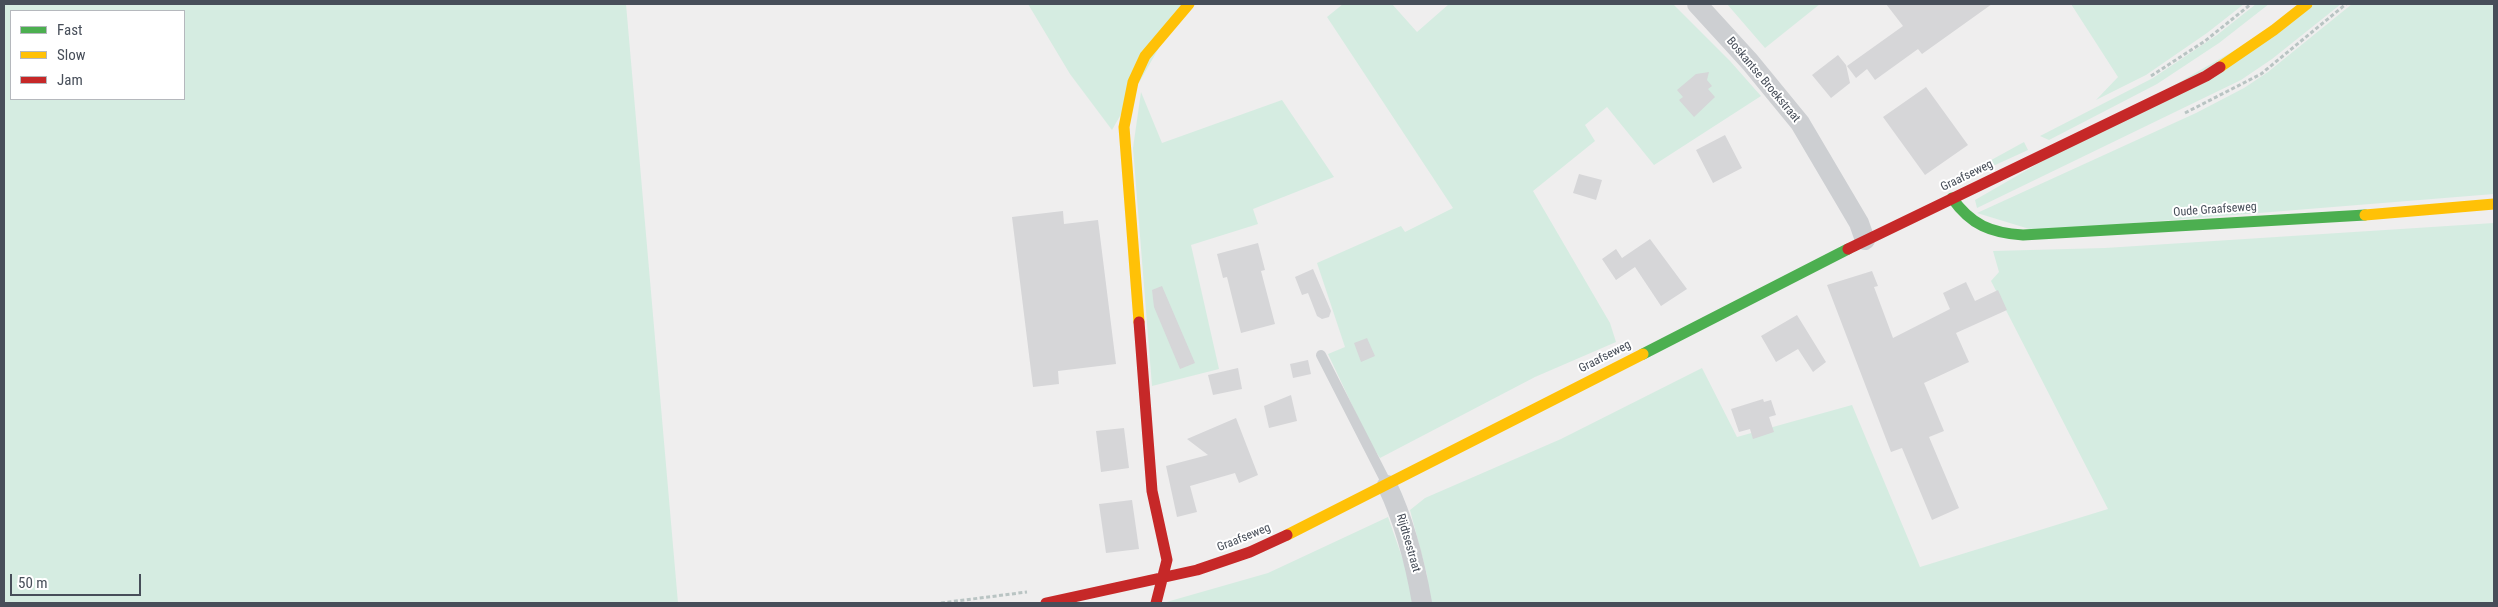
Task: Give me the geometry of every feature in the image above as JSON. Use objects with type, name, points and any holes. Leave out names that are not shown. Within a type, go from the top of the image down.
[{"type":"main road","points":[[1156,603],[1160,580],[1167,560],[1152,492],[1124,127],[1133,82],[1145,56],[1189,4]]},
{"type":"main road","name":"Graafseweg","points":[[1046,603],[1160,580],[1197,570],[1250,552],[1301,529],[1865,240],[2206,76],[2274,30],[2307,4]]},
{"type":"main road","name":"Graafseweg","points":[[2163,96],[2194,68]]},
{"type":"main road","name":"Oude Graafseweg","points":[[1952,198],[1964,217],[1984,229],[2005,234],[2023,235],[2397,213],[2494,204]]},
{"type":"street","name":"Boskantse Broekstraat","points":[[1697,4],[1800,123],[1859,223],[1865,240]]},
{"type":"street","name":"Rijdtsestraat","points":[[1387,485],[1403,521],[1417,572],[1422,603]]},
{"type":"lane","points":[[1322,355],[1387,485]]},
{"type":"green space","points":[[4,4],[626,4],[678,603],[4,603]]},
{"type":"green space","points":[[1028,4],[1184,4],[1112,130],[1070,74]]},
{"type":"green space","points":[[1343,4],[1392,4],[1417,32],[1449,4],[1673,4],[1730,61],[1761,96],[1654,165],[1607,107],[1585,125],[1595,141],[1533,191],[1610,323],[1616,342],[1535,377],[1380,458],[1370,443],[1328,354],[1345,347],[1317,263],[1401,226],[1405,232],[1453,208],[1327,17]]},
{"type":"green space","points":[[1727,4],[1820,4],[1765,48]]},
{"type":"green space","points":[[2071,4],[2244,4],[2207,33],[2146,75],[2096,100],[2118,77]]},
{"type":"green space","points":[[2256,4],[2269,4],[2219,43],[2157,84],[2049,140],[2040,136],[2153,78],[2217,35]]},
{"type":"green space","points":[[2315,4],[2341,4],[2272,59],[2241,80],[1977,208],[1975,200]]},
{"type":"green space","points":[[2352,4],[2494,4],[2494,194],[2036,231],[1977,213],[2196,113],[2244,88],[2268,72]]},
{"type":"green space","points":[[1141,92],[1162,143],[1282,100],[1334,177],[1253,209],[1258,224],[1191,245],[1219,369],[1152,386],[1133,148]]},
{"type":"green space","points":[[2024,142],[2028,150],[1967,178],[1964,175]]},
{"type":"green space","points":[[2494,223],[2494,603],[1429,603],[1427,575],[1410,510],[1425,498],[1561,439],[1702,368],[1737,437],[1852,405],[1920,567],[2108,509],[1991,281],[1999,272],[1993,251],[2105,248]]},
{"type":"green space","points":[[1388,517],[1409,577],[1414,603],[1163,603],[1268,573]]},
{"type":"building","points":[[1886,4],[1992,4],[1922,54],[1918,49],[1875,80],[1867,69],[1856,78],[1847,66],[1903,26]]},
{"type":"building","points":[[1838,55],[1846,65],[1850,83],[1831,98],[1812,75]]},
{"type":"building","points":[[1709,72],[1707,80],[1712,86],[1708,89],[1715,97],[1694,117],[1679,100],[1683,97],[1677,90],[1696,74]]},
{"type":"building","points":[[1926,87],[1968,145],[1925,175],[1883,117]]},
{"type":"building","points":[[1725,135],[1742,168],[1713,183],[1696,150]]},
{"type":"building","points":[[1579,174],[1602,180],[1596,200],[1573,193]]},
{"type":"building","points":[[1063,211],[1064,224],[1098,220],[1116,364],[1058,371],[1059,384],[1033,387],[1012,217]]},
{"type":"building","points":[[1650,239],[1687,289],[1661,306],[1635,267],[1616,280],[1602,259],[1616,249],[1622,258]]},
{"type":"building","points":[[1258,243],[1265,270],[1261,271],[1275,324],[1241,333],[1227,277],[1223,278],[1217,254]]},
{"type":"building","points":[[1313,269],[1331,311],[1329,317],[1322,319],[1317,316],[1308,293],[1302,295],[1295,277]]},
{"type":"building","points":[[1872,271],[1878,286],[1874,287],[1893,338],[1950,309],[1943,293],[1966,282],[1975,301],[1998,290],[2007,310],[1956,333],[1969,362],[1924,383],[1944,431],[1929,437],[1959,508],[1932,520],[1902,448],[1891,452],[1827,285]]},
{"type":"building","points":[[1162,286],[1195,363],[1180,369],[1154,307],[1152,290]]},
{"type":"building","points":[[1797,315],[1826,362],[1813,372],[1798,349],[1776,362],[1761,336]]},
{"type":"building","points":[[1367,338],[1375,356],[1361,362],[1354,343]]},
{"type":"building","points":[[1308,360],[1311,374],[1293,378],[1290,364]]},
{"type":"building","points":[[1238,368],[1242,389],[1213,395],[1208,375]]},
{"type":"building","points":[[1291,395],[1297,421],[1269,428],[1264,406]]},
{"type":"building","points":[[1763,399],[1764,402],[1771,400],[1776,415],[1769,417],[1774,432],[1753,439],[1750,429],[1739,432],[1731,409]]},
{"type":"building","points":[[1236,418],[1258,475],[1239,483],[1235,473],[1190,486],[1197,512],[1177,517],[1166,466],[1208,455],[1187,439]]},
{"type":"building","points":[[1124,428],[1129,468],[1101,472],[1096,431]]},
{"type":"building","points":[[1132,500],[1139,549],[1106,553],[1099,504]]},
{"type":"traffic: fast","points":[[1952,198],[1967,215],[1983,226],[1991,230],[2023,235],[2365,215]]},
{"type":"traffic: fast","points":[[1643,354],[1848,249]]},
{"type":"traffic: slow","points":[[1139,322],[1124,127],[1133,82],[1145,56],[1189,4]]},
{"type":"traffic: slow","points":[[2220,67],[2274,30],[2307,4]]},
{"type":"traffic: slow","points":[[2365,215],[2494,204]]},
{"type":"traffic: slow","points":[[1287,535],[1643,354]]},
{"type":"traffic: jam","points":[[1848,249],[2206,76],[2220,67]]},
{"type":"traffic: jam","points":[[1139,322],[1152,491],[1167,560],[1156,603]]},
{"type":"traffic: jam","points":[[1046,603],[1197,570],[1250,552],[1287,535]]}]
